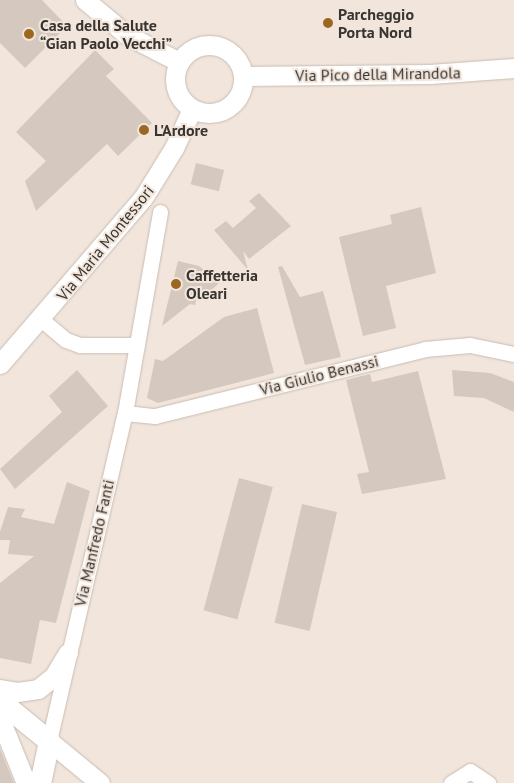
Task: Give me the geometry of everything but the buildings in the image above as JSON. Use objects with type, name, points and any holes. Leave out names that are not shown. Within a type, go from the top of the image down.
[{"type":"main road","points":[[0,701],[49,741],[40,783]]},
{"type":"street","points":[[85,0],[127,35],[178,62]]},
{"type":"street","points":[[211,45],[229,52],[243,76],[239,94],[227,108],[210,113],[192,109],[176,88],[178,62],[192,49],[211,45]]},
{"type":"street","name":"Via Pico della Mirandola","points":[[243,76],[430,74],[514,68]]},
{"type":"street","name":"Via Maria Montessori","points":[[0,364],[42,320],[143,198],[174,148],[192,109]]},
{"type":"street","name":"Via Manfredo Fanti","points":[[49,741],[125,413],[160,212]]},
{"type":"street","points":[[42,320],[66,340],[80,345],[137,345]]},
{"type":"street","name":"Via Giulio Benassi","points":[[125,413],[155,416],[425,349],[470,345],[514,354]]},
{"type":"street","points":[[0,689],[18,692],[38,689],[54,676],[68,653]]},
{"type":"street","points":[[0,718],[26,783]]},
{"type":"street","points":[[49,741],[100,783]]},
{"type":"street","points":[[451,783],[470,771],[488,783]]},
{"type":"place","name":"Parcheggio Porta Nord","points":[[328,23]]},
{"type":"place","name":"Casa della Salute “Gian Paolo Vecchi”","points":[[29,34]]},
{"type":"place","name":"L'Ardore","points":[[144,130]]},
{"type":"place","name":"Caffetteria Oleari","points":[[176,284]]}]
